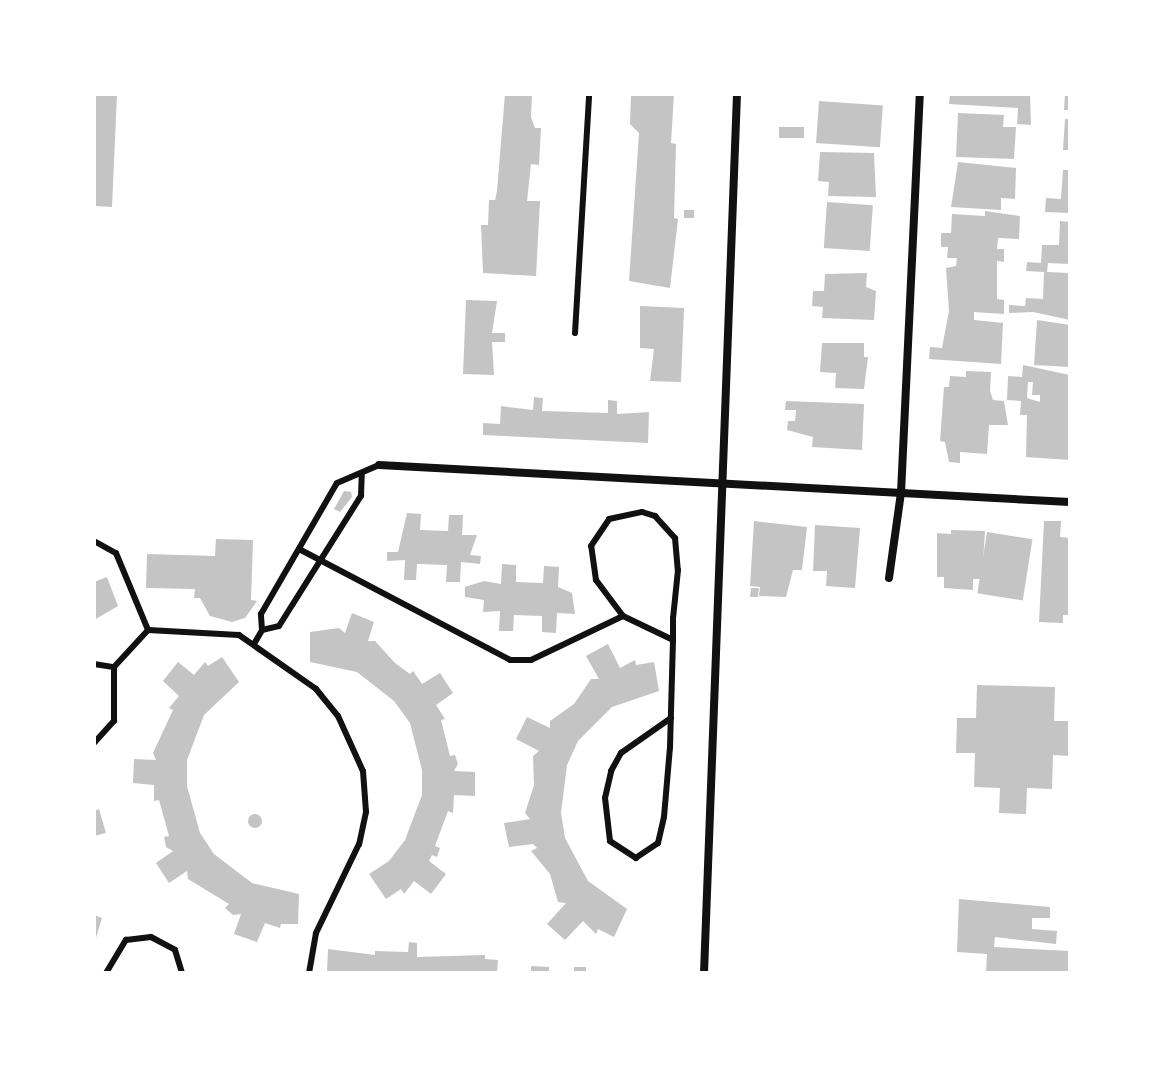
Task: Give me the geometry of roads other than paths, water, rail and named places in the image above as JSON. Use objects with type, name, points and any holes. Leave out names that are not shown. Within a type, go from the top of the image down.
[{"type":"street","points":[[704,973],[737,94]]},
{"type":"street","points":[[889,578],[901,493],[920,94]]},
{"type":"street","points":[[379,465],[722,486],[1070,502]]},
{"type":"lane","points":[[575,333],[589,94]]},
{"type":"lane","points":[[254,644],[262,630],[261,614],[337,483],[379,465]]},
{"type":"lane","points":[[262,630],[279,626],[361,496],[362,473]]},
{"type":"lane","points":[[671,718],[621,753],[611,771],[605,798],[610,841],[636,858],[658,843],[671,718],[673,640],[675,538],[655,516],[642,512],[609,519],[591,546],[596,580],[623,616],[673,640]]},
{"type":"lane","points":[[94,541],[116,553],[148,630]]},
{"type":"lane","points":[[299,549],[510,660],[531,660],[623,616]]},
{"type":"lane","points":[[148,630],[239,635],[316,689],[338,716],[363,771],[366,812],[359,844],[316,933],[309,973]]},
{"type":"lane","points":[[94,743],[114,721],[114,667],[148,630]]},
{"type":"lane","points":[[94,664],[114,667]]},
{"type":"lane","points":[[104,972],[126,940],[151,937],[175,950],[183,963],[182,973]]}]
